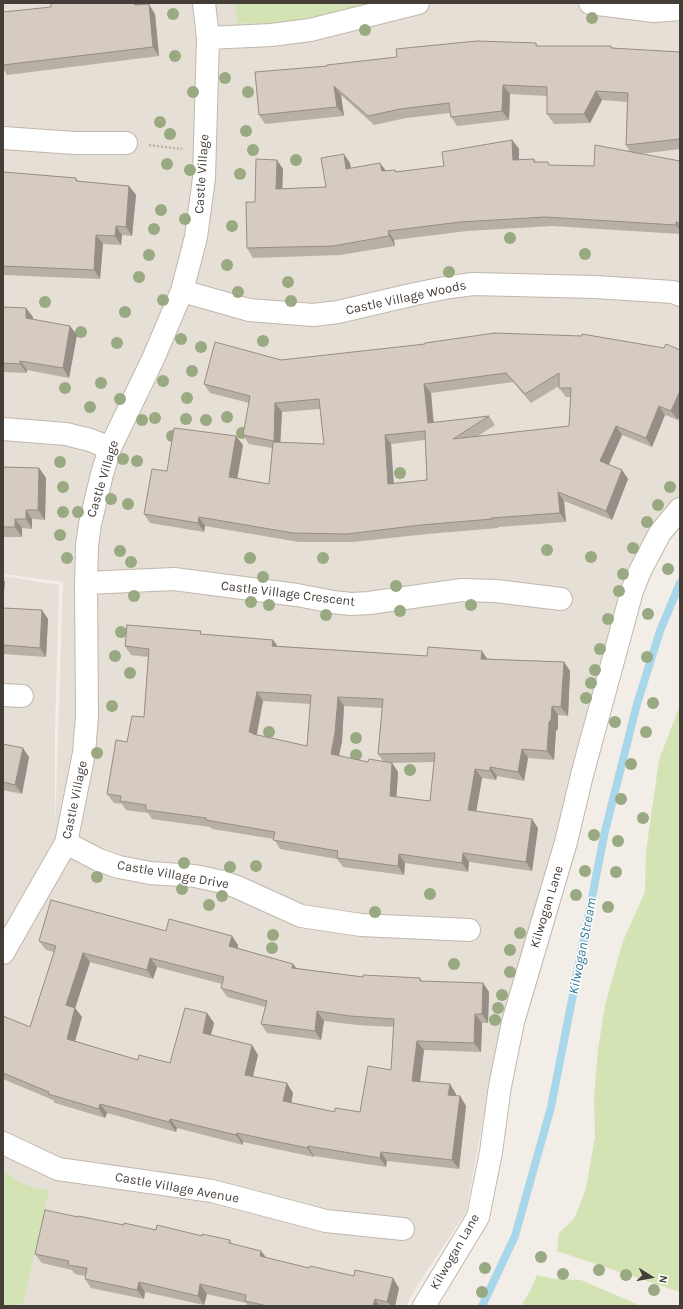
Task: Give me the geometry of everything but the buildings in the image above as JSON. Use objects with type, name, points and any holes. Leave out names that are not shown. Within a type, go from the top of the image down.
[{"type":"street","name":"Castle Village","points":[[3,953],[66,843],[84,753],[87,716],[86,583],[87,546],[90,524],[110,448],[154,359],[182,291],[196,237],[204,178],[208,38],[204,3]]},
{"type":"street","points":[[208,38],[271,35],[310,30],[418,3]]},
{"type":"street","points":[[590,3],[654,11],[680,9]]},
{"type":"street","points":[[3,138],[75,143],[126,143]]},
{"type":"street","name":"Castle Village Woods","points":[[182,291],[249,310],[313,315],[338,312],[415,294],[473,284],[595,287],[680,294]]},
{"type":"street","points":[[3,429],[66,434],[90,440],[110,448]]},
{"type":"street","name":"Kilwogan Lane","points":[[424,1306],[478,1217],[491,1152],[500,1086],[513,1022],[566,842],[584,768],[632,591],[640,571],[660,533],[680,509]]},
{"type":"street","name":"Castle Village Crescent","points":[[86,583],[174,579],[297,595],[351,604],[369,603],[462,590],[496,591],[561,599]]},
{"type":"street","name":"Castle Village Drive","points":[[66,843],[99,860],[119,867],[150,873],[195,876],[223,882],[301,916],[361,925],[469,930]]},
{"type":"street","name":"Castle Village Avenue","points":[[3,1143],[58,1169],[212,1191],[326,1221],[403,1229]]},
{"type":"path","points":[[126,143],[184,149]]},
{"type":"shaded area","points":[[3,3],[680,3],[680,497],[664,514],[630,570],[496,1049],[466,1212],[420,1281],[406,1306],[3,1306],[3,576],[59,585],[55,732],[55,829],[63,582],[3,574]]},
{"type":"green space","points":[[234,3],[372,3],[333,13],[274,24],[238,23]]},
{"type":"green space","points":[[680,705],[680,1292],[557,1251],[559,1233],[574,1219],[586,1189],[595,1137],[594,1097],[598,1050],[605,1005],[623,941],[645,892],[646,851],[659,760]]},
{"type":"green space","points":[[3,1171],[19,1182],[35,1188],[49,1190],[23,1304],[15,1304],[14,1306],[3,1306]]},
{"type":"green space","points":[[537,1275],[554,1279],[581,1280],[641,1306],[521,1306]]},
{"type":"waterway","name":"Kilwogan Stream","points":[[482,1306],[515,1236],[551,1107],[605,831],[637,704],[660,631],[680,583]]}]
